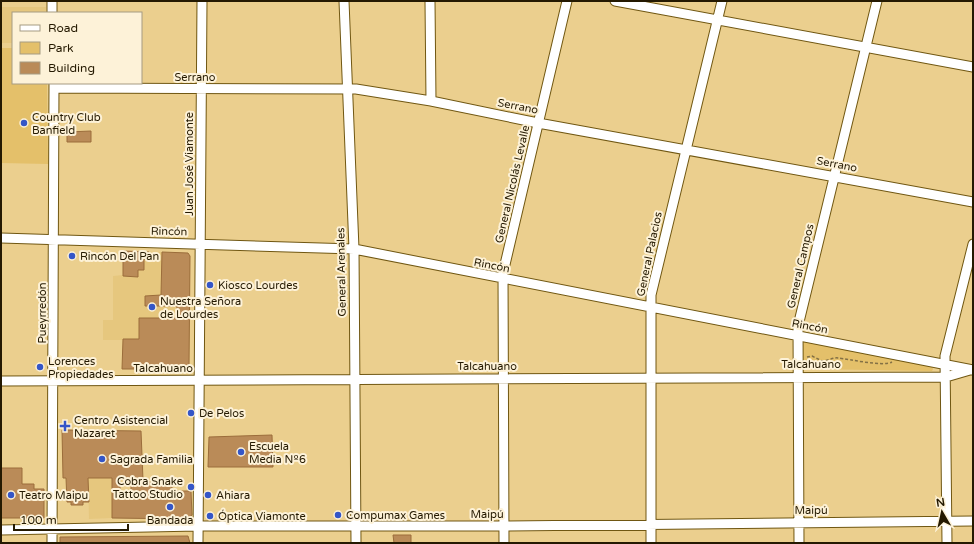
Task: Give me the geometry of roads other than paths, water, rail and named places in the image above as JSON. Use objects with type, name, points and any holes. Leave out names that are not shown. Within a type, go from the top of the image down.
[{"type":"street","points":[[52,1],[52,12]]},
{"type":"street","name":"Juan José Viamonte","points":[[198,543],[198,380],[201,244],[202,1]]},
{"type":"street","name":"General Arenales","points":[[344,1],[354,249],[356,543]]},
{"type":"street","points":[[430,1],[431,101]]},
{"type":"street","name":"General Nicolás Levalle","points":[[504,543],[502,378],[503,279],[538,123],[568,1]]},
{"type":"street","points":[[615,1],[866,46],[973,67]]},
{"type":"street","name":"General Palacios","points":[[651,543],[651,295],[722,1]]},
{"type":"street","name":"General Campos","points":[[799,543],[798,326],[877,1]]},
{"type":"street","name":"Serrano","points":[[54,85],[202,89],[348,89],[431,101],[538,123],[686,148],[973,202]]},
{"type":"street","name":"Pueyrredón","points":[[52,543],[55,240],[54,85]]},
{"type":"street","name":"Rincón","points":[[1,238],[354,249],[972,370]]},
{"type":"street","points":[[947,543],[946,377],[944,364],[973,244]]},
{"type":"street","name":"Talcahuano","points":[[1,381],[798,376],[946,377],[972,370]]},
{"type":"street","name":"Maipú","points":[[1,530],[198,526],[504,526],[973,521]]},
{"type":"place","name":"Country Club Banfield","points":[[24,123]]},
{"type":"place","name":"Rincón Del Pan","points":[[72,256]]},
{"type":"place","name":"Kiosco Lourdes","points":[[210,285]]},
{"type":"place","name":"Nuestra Señora de Lourdes","points":[[152,307]]},
{"type":"place","name":"Lorences Propiedades","points":[[40,367]]},
{"type":"place","name":"De Pelos","points":[[191,413]]},
{"type":"place","name":"Centro Asistencial Nazaret","points":[[65,426]]},
{"type":"place","name":"Escuela Media Nº6","points":[[241,452]]},
{"type":"place","name":"Sagrada Familia","points":[[102,459]]},
{"type":"place","name":"Cobra Snake Tattoo Studio","points":[[191,487]]},
{"type":"place","name":"Teatro Maipu","points":[[11,495]]},
{"type":"place","name":"Ahiara","points":[[208,495]]},
{"type":"place","name":"Bandada","points":[[170,507]]},
{"type":"place","name":"Compumax Games","points":[[338,515]]},
{"type":"place","name":"Óptica Viamonte","points":[[210,516]]}]
